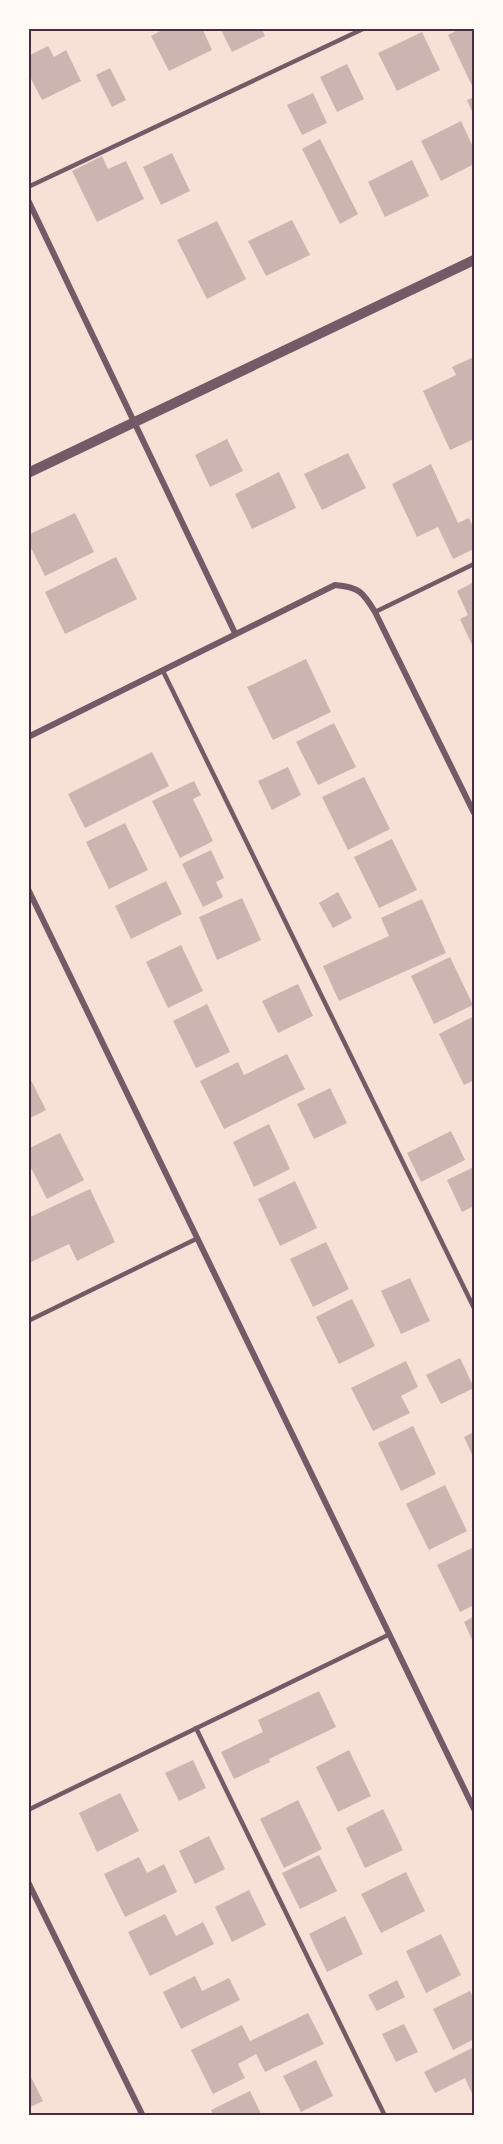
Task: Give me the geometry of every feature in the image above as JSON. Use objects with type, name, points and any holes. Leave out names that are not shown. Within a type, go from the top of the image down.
[{"type":"street","points":[[28,200],[235,633]]},
{"type":"street","points":[[28,473],[474,260]]},
{"type":"street","points":[[28,737],[334,585],[347,586],[359,590],[375,612],[474,813]]},
{"type":"street","points":[[28,889],[474,1809]]},
{"type":"street","points":[[28,1882],[143,2115]]},
{"type":"lane","points":[[28,188],[365,28]]},
{"type":"lane","points":[[375,612],[474,564]]},
{"type":"lane","points":[[163,671],[474,1308]]},
{"type":"lane","points":[[28,1321],[196,1239]]},
{"type":"lane","points":[[28,1810],[388,1635]]},
{"type":"lane","points":[[196,1728],[385,2115]]},
{"type":"building","points":[[166,28],[202,28],[212,50],[169,71],[151,36]]},
{"type":"building","points":[[220,28],[261,28],[265,36],[232,52]]},
{"type":"building","points":[[462,28],[474,28],[474,90],[448,35]]},
{"type":"building","points":[[422,32],[440,70],[397,91],[378,53]]},
{"type":"building","points":[[48,46],[54,57],[66,50],[81,81],[42,100],[28,73],[28,56]]},
{"type":"building","points":[[347,64],[364,99],[337,112],[320,77]]},
{"type":"building","points":[[110,68],[126,100],[112,107],[96,75]]},
{"type":"building","points":[[313,93],[327,123],[302,135],[287,105]]},
{"type":"building","points":[[474,97],[474,116],[467,100]]},
{"type":"building","points":[[461,121],[474,149],[474,164],[441,181],[421,141]]},
{"type":"building","points":[[320,139],[358,214],[340,224],[302,149]]},
{"type":"building","points":[[172,153],[190,191],[161,205],[143,167]]},
{"type":"building","points":[[102,156],[108,169],[126,161],[144,199],[97,222],[72,171]]},
{"type":"building","points":[[412,160],[429,196],[385,217],[368,182]]},
{"type":"building","points":[[292,220],[310,255],[266,276],[248,241]]},
{"type":"building","points":[[217,221],[246,279],[207,299],[177,240]]},
{"type":"building","points":[[474,357],[474,439],[450,450],[423,391],[456,375],[452,367]]},
{"type":"building","points":[[227,439],[243,471],[210,487],[195,455]]},
{"type":"building","points":[[348,453],[366,488],[322,510],[304,474]]},
{"type":"building","points":[[431,464],[458,523],[469,518],[474,529],[474,549],[453,559],[438,527],[417,537],[392,484]]},
{"type":"building","points":[[279,472],[296,508],[252,529],[235,494]]},
{"type":"building","points":[[75,513],[94,552],[45,576],[28,542],[28,535]]},
{"type":"building","points":[[116,557],[137,599],[65,634],[45,592]]},
{"type":"building","points":[[474,582],[474,649],[460,619],[468,615],[457,591]]},
{"type":"building","points":[[306,659],[331,712],[273,740],[247,687]]},
{"type":"building","points":[[334,723],[356,767],[318,785],[296,742]]},
{"type":"building","points":[[152,752],[169,786],[85,828],[68,794]]},
{"type":"building","points":[[288,767],[301,795],[272,810],[258,781]]},
{"type":"building","points":[[364,777],[390,829],[348,850],[322,797]]},
{"type":"building","points":[[194,781],[201,795],[193,799],[213,841],[180,858],[152,801]]},
{"type":"building","points":[[125,823],[148,870],[109,889],[86,842]]},
{"type":"building","points":[[392,839],[417,890],[379,908],[354,857]]},
{"type":"building","points":[[211,850],[224,878],[216,882],[223,897],[203,907],[182,864]]},
{"type":"building","points":[[166,881],[182,914],[131,939],[115,906]]},
{"type":"building","points":[[338,892],[352,918],[333,928],[319,903]]},
{"type":"building","points":[[242,898],[261,940],[217,960],[199,917]]},
{"type":"building","points":[[422,899],[446,953],[339,1001],[323,966],[389,936],[381,918]]},
{"type":"building","points":[[181,945],[203,991],[168,1008],[146,962]]},
{"type":"building","points":[[450,957],[473,1005],[434,1024],[411,976]]},
{"type":"building","points":[[298,984],[313,1016],[278,1033],[262,1001]]},
{"type":"building","points":[[207,1004],[230,1052],[196,1068],[173,1021]]},
{"type":"building","points":[[474,1016],[474,1080],[464,1085],[439,1034]]},
{"type":"building","points":[[287,1054],[305,1089],[224,1129],[200,1081],[238,1062],[244,1075]]},
{"type":"building","points":[[28,1074],[46,1110],[28,1119]]},
{"type":"building","points":[[330,1088],[347,1123],[314,1139],[297,1104]]},
{"type":"building","points":[[269,1124],[290,1169],[254,1187],[233,1142]]},
{"type":"building","points":[[451,1131],[465,1160],[421,1182],[407,1153]]},
{"type":"building","points":[[60,1133],[84,1180],[47,1199],[28,1162],[28,1149]]},
{"type":"building","points":[[474,1167],[474,1206],[462,1212],[447,1180]]},
{"type":"building","points":[[295,1181],[317,1228],[280,1246],[258,1199]]},
{"type":"building","points":[[90,1189],[115,1242],[77,1261],[69,1244],[29,1263],[28,1218]]},
{"type":"building","points":[[326,1242],[349,1289],[313,1307],[290,1259]]},
{"type":"building","points":[[410,1278],[430,1321],[401,1334],[381,1291]]},
{"type":"building","points":[[352,1299],[375,1346],[339,1364],[316,1317]]},
{"type":"building","points":[[460,1358],[474,1388],[441,1404],[426,1375]]},
{"type":"building","points":[[406,1361],[418,1387],[401,1396],[410,1413],[373,1431],[351,1388]]},
{"type":"building","points":[[413,1426],[436,1474],[401,1491],[378,1443]]},
{"type":"building","points":[[474,1432],[474,1459],[464,1437]]},
{"type":"building","points":[[445,1485],[467,1531],[429,1550],[406,1504]]},
{"type":"building","points":[[472,1548],[474,1552],[474,1605],[460,1612],[437,1565]]},
{"type":"building","points":[[474,1616],[474,1644],[464,1622]]},
{"type":"building","points":[[319,1691],[336,1727],[269,1759],[270,1762],[234,1779],[221,1752],[263,1732],[258,1720]]},
{"type":"building","points":[[349,1750],[371,1796],[338,1812],[316,1767]]},
{"type":"building","points":[[193,1760],[206,1788],[179,1801],[165,1773]]},
{"type":"building","points":[[120,1793],[139,1831],[97,1852],[79,1813]]},
{"type":"building","points":[[298,1800],[322,1849],[284,1868],[260,1819]]},
{"type":"building","points":[[383,1809],[403,1850],[365,1868],[346,1828]]},
{"type":"building","points":[[209,1836],[225,1869],[195,1884],[179,1851]]},
{"type":"building","points":[[319,1855],[337,1891],[300,1909],[282,1873]]},
{"type":"building","points":[[139,1857],[147,1873],[164,1864],[177,1892],[125,1917],[104,1874]]},
{"type":"building","points":[[406,1872],[425,1911],[381,1933],[361,1894]]},
{"type":"building","points":[[249,1890],[266,1925],[232,1942],[215,1907]]},
{"type":"building","points":[[165,1914],[176,1936],[203,1922],[214,1944],[150,1976],[128,1932]]},
{"type":"building","points":[[345,1916],[363,1954],[327,1972],[309,1934]]},
{"type":"building","points":[[441,1934],[461,1975],[426,1993],[406,1951]]},
{"type":"building","points":[[195,1976],[202,1991],[229,1978],[240,2000],[181,2029],[163,1992]]},
{"type":"building","points":[[397,1980],[405,1997],[377,2011],[368,1995]]},
{"type":"building","points":[[470,1991],[474,2000],[474,2039],[453,2050],[433,2009]]},
{"type":"building","points":[[308,2013],[324,2044],[265,2072],[256,2054],[238,2064],[245,2078],[213,2094],[191,2050],[242,2025],[250,2041]]},
{"type":"building","points":[[404,2024],[418,2052],[396,2062],[382,2034]]},
{"type":"building","points":[[474,2047],[474,2098],[465,2078],[435,2093],[424,2072]]},
{"type":"building","points":[[316,2060],[333,2096],[301,2112],[283,2076]]},
{"type":"building","points":[[28,2071],[43,2101],[28,2108]]},
{"type":"building","points":[[250,2091],[262,2116],[214,2116],[211,2110]]}]
